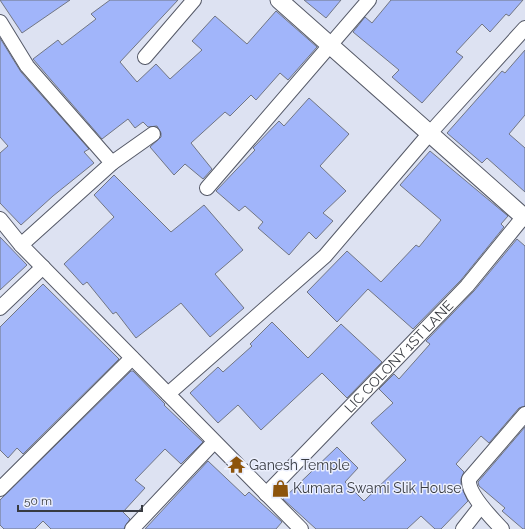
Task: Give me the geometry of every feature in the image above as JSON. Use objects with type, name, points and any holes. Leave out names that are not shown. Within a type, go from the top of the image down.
[{"type":"street","points":[[145,57],[194,0]]},
{"type":"street","points":[[279,0],[524,216]]},
{"type":"street","points":[[207,188],[331,46],[369,0]]},
{"type":"street","points":[[0,22],[27,66],[112,163]]},
{"type":"street","points":[[168,394],[325,256],[430,133],[525,28]]},
{"type":"street","points":[[21,245],[112,163],[153,134]]},
{"type":"street","name":"LIC COLONY 1ST LANE","points":[[266,494],[467,286],[524,216]]},
{"type":"street","points":[[0,219],[21,245],[266,494],[297,528]]},
{"type":"street","points":[[0,308],[43,267]]},
{"type":"street","points":[[0,489],[132,358]]},
{"type":"street","points":[[502,529],[481,506],[468,484],[469,479],[525,414]]},
{"type":"street","points":[[132,529],[214,442]]},
{"type":"street","points":[[463,529],[481,506]]},
{"type":"building","points":[[0,0],[70,0],[22,33]]},
{"type":"building","points":[[110,0],[178,0],[120,62],[137,82],[156,64],[170,79],[202,50],[192,41],[215,16],[247,44],[276,11],[317,47],[288,80],[280,73],[256,100],[251,95],[230,116],[225,112],[191,143],[212,169],[203,179],[185,164],[174,175],[150,147],[161,137],[161,133],[157,126],[148,127],[143,122],[135,128],[128,119],[102,139],[33,59],[58,40],[62,45],[96,19],[91,14]]},
{"type":"building","points":[[304,0],[341,0],[326,18]]},
{"type":"building","points":[[391,0],[523,0],[509,16],[506,14],[490,32],[482,24],[456,52],[463,57],[422,103],[392,77],[399,70],[353,32],[365,17],[372,23]]},
{"type":"building","points":[[0,38],[21,72],[89,149],[84,152],[94,163],[53,196],[21,225],[0,203],[0,153],[8,146],[0,137]]},
{"type":"building","points":[[525,50],[525,115],[509,134],[525,148],[525,192],[487,158],[482,163],[447,133],[502,71],[505,73]]},
{"type":"building","points":[[309,98],[349,134],[320,166],[346,191],[323,213],[333,221],[316,239],[309,232],[289,255],[258,228],[263,222],[245,206],[239,211],[216,191],[255,150],[253,148],[279,121],[284,126]]},
{"type":"building","points":[[430,151],[508,216],[501,224],[504,227],[461,280],[413,329],[368,289],[337,322],[307,292],[347,251],[381,282],[416,245],[419,247],[441,220],[400,185]]},
{"type":"building","points":[[114,175],[171,232],[204,205],[243,250],[215,274],[244,308],[210,337],[181,303],[136,338],[116,312],[113,314],[87,282],[83,285],[64,264],[114,217],[94,195]]},
{"type":"building","points":[[0,237],[27,265],[0,290]]},
{"type":"building","points":[[517,239],[525,246],[525,406],[519,408],[489,443],[481,436],[456,464],[464,472],[461,479],[461,486],[468,501],[441,529],[435,529],[421,516],[407,529],[316,529],[283,499],[337,447],[358,468],[345,482],[364,501],[406,460],[371,423],[393,403],[379,389],[394,374],[399,379],[430,344],[426,341],[474,291]]},
{"type":"building","points":[[43,284],[119,359],[23,454],[17,448],[8,458],[0,450],[0,327]]},
{"type":"building","points":[[272,322],[308,358],[341,324],[382,362],[347,398],[322,373],[261,430],[238,405],[218,423],[190,393],[218,367],[223,372],[252,346],[250,344]]},
{"type":"building","points":[[131,371],[133,371],[165,404],[164,405],[203,442],[181,464],[165,449],[135,480],[145,488],[123,512],[130,519],[124,529],[51,529],[43,521],[35,529],[4,529],[0,525],[0,500]]},
{"type":"building","points":[[525,427],[525,529],[523,529],[502,511],[505,508],[479,486],[478,482]]},
{"type":"building","points":[[208,461],[245,496],[249,492],[282,522],[276,529],[145,529]]},
{"type":"place","name":"Ganesh Temple","points":[[236,465]]},
{"type":"place","name":"Kumara Swami Slik House","points":[[280,488]]}]
